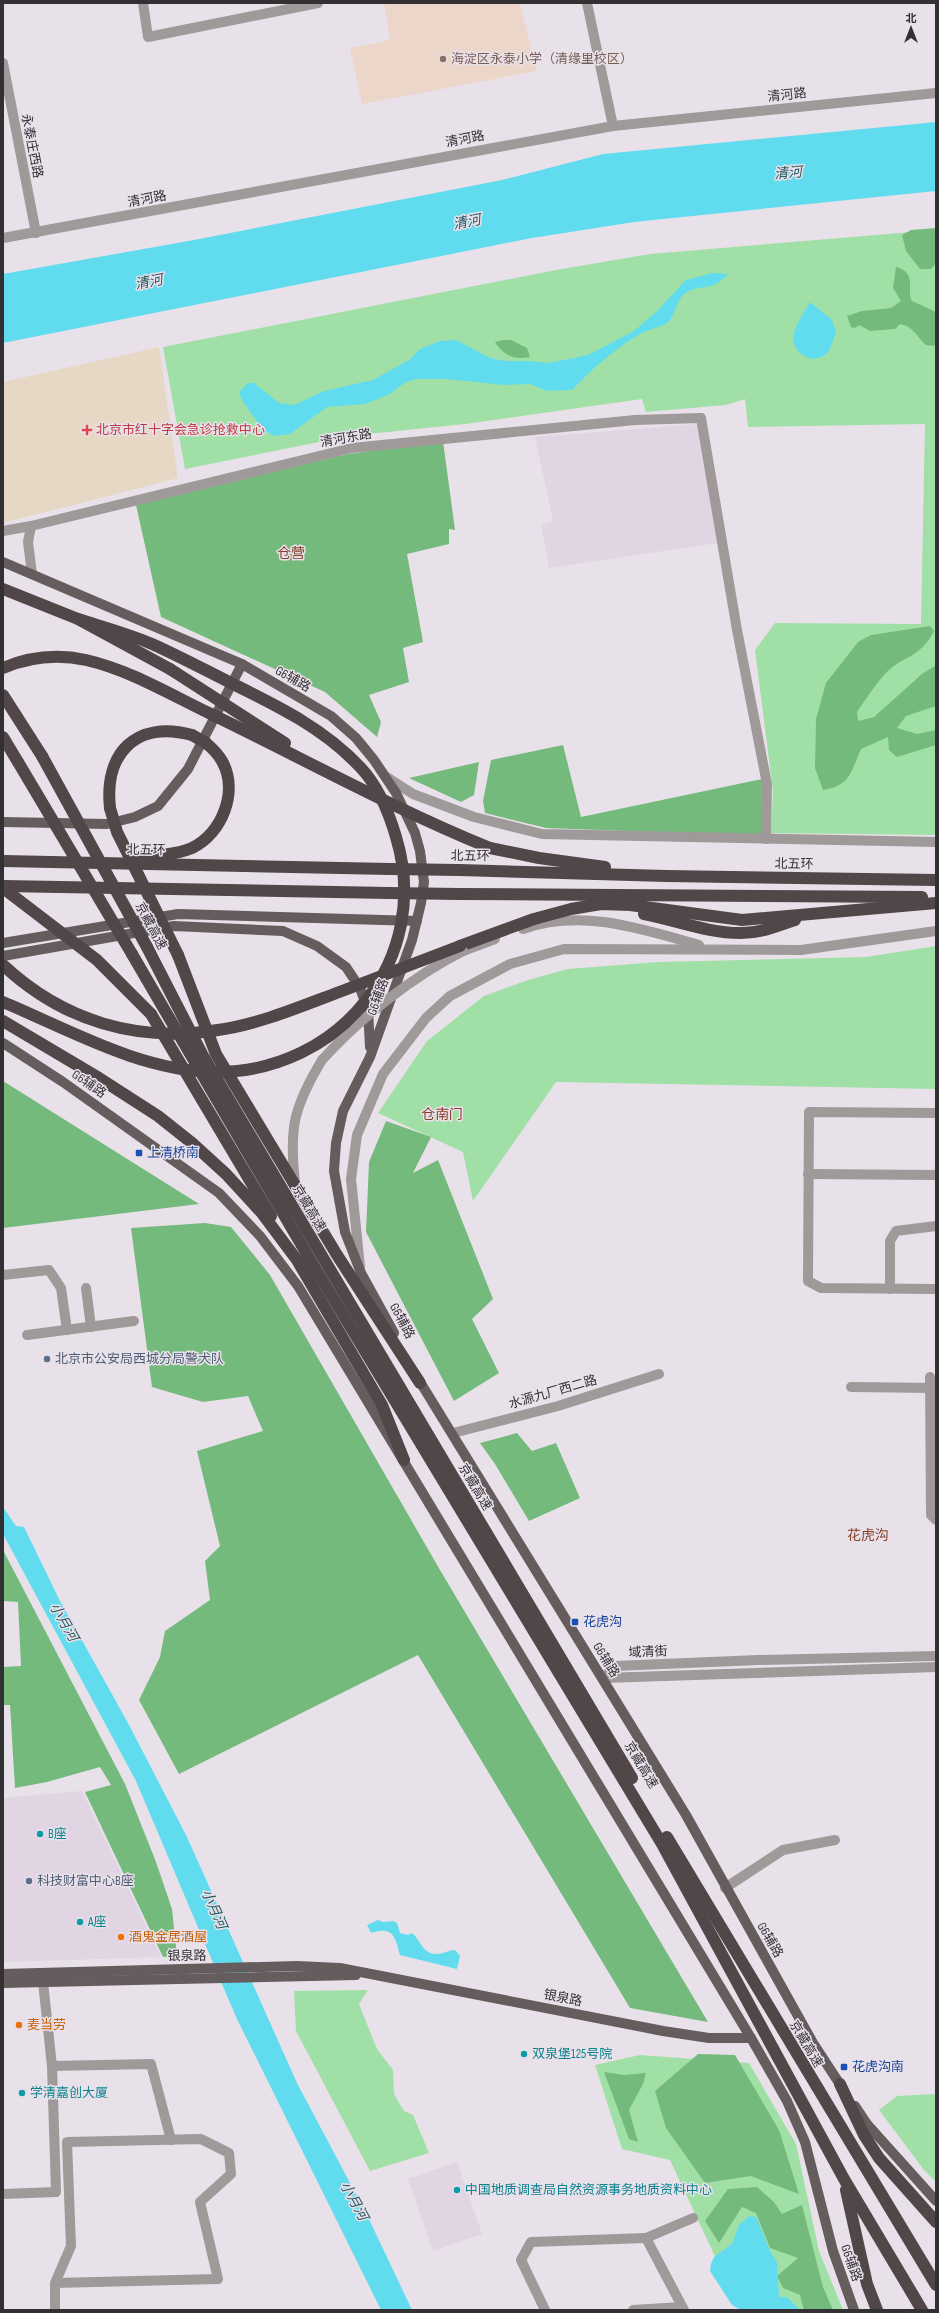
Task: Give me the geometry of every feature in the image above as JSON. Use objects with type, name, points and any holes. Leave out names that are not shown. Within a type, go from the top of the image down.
[{"type":"highway","points":[[3,589],[78,619],[150,643],[279,706],[320,732],[363,770],[381,798],[391,821],[401,852],[404,881],[404,912],[399,941],[387,969],[371,993],[352,1015],[328,1038],[291,1057],[251,1069],[215,1072],[167,1067],[122,1052],[3,1002]]},
{"type":"highway","points":[[78,619],[170,669],[251,720],[318,765]]},
{"type":"highway","points":[[3,668],[22,660],[52,657],[86,660],[130,675],[318,765],[436,826],[490,848],[539,858],[666,876]]},
{"type":"highway","name":"京藏高速","points":[[3,696],[42,756],[147,947],[206,1061],[836,2121],[936,2285]]},
{"type":"highway","points":[[9,861],[146,856],[192,848],[216,828],[228,799],[229,787],[223,762],[206,743],[192,735],[167,730],[156,730],[143,735],[122,752],[112,771],[108,785],[110,808],[117,832],[178,955],[216,1054],[337,1255],[420,1383]]},
{"type":"highway","name":"京藏高速","points":[[3,737],[132,954],[315,1268],[662,1844],[844,2179],[922,2310]]},
{"type":"highway","name":"北五环","points":[[9,861],[459,870],[666,876],[936,880]]},
{"type":"highway","points":[[3,887],[459,894],[936,898]]},
{"type":"highway","points":[[3,887],[97,960],[151,1014],[382,1405],[404,1460]]},
{"type":"highway","points":[[3,965],[49,1001],[87,1018],[123,1030],[170,1035],[218,1030],[301,1006],[462,948],[534,919],[571,909],[631,911],[709,930],[741,933],[767,930],[810,915],[853,909],[936,903]]},
{"type":"highway","points":[[3,1022],[99,1078],[158,1116],[192,1143],[226,1174],[261,1212],[297,1260]]},
{"type":"highway","points":[[840,2084],[864,2135],[879,2158],[936,2222]]},
{"type":"highway","points":[[844,2179],[867,2284],[877,2310]]},
{"type":"highway","points":[[867,2284],[882,2310]]},
{"type":"main road","name":"G6辅路","points":[[3,562],[242,664],[331,716],[356,738],[385,776],[415,833],[420,851],[424,882],[412,940],[370,1057],[343,1110],[336,1143],[334,1171],[345,1232],[361,1273],[420,1383],[453,1433],[686,1815],[725,1888],[813,2043],[867,2124],[936,2200]]},
{"type":"main road","points":[[3,822],[107,824],[135,817],[158,806],[188,769],[242,664]]},
{"type":"main road","points":[[3,943],[178,914],[417,920]]},
{"type":"main road","points":[[3,956],[174,926],[283,932],[317,946],[346,967],[360,988],[368,1010],[371,1032],[370,1057]]},
{"type":"main road","name":"G6辅路","points":[[3,1043],[63,1082],[219,1193],[260,1236],[298,1286],[752,2038],[787,2101],[805,2142],[833,2251],[854,2310]]},
{"type":"main road","name":"银泉路","points":[[3,1974],[193,1969],[370,1974],[663,2031],[709,2038],[752,2038]]},
{"type":"main road","name":"银泉路","points":[[3,1983],[197,1980],[275,1972]]},
{"type":"street","points":[[143,3],[148,37],[318,3]]},
{"type":"street","points":[[587,3],[613,126]]},
{"type":"street","name":"永泰庄西路","points":[[3,63],[36,233]]},
{"type":"street","name":"清河路","points":[[3,238],[613,126],[936,93]]},
{"type":"street","name":"清河东路","points":[[3,531],[31,526],[352,448],[635,420],[701,418],[737,630],[767,784],[766,839]]},
{"type":"street","points":[[31,526],[28,542],[32,574]]},
{"type":"street","points":[[385,776],[413,794],[474,817],[542,834],[936,842]]},
{"type":"street","points":[[295,1183],[291,1145],[295,1116],[306,1087],[322,1060],[340,1040],[410,983],[462,948],[534,925],[563,920],[594,920],[623,924],[713,949]]},
{"type":"street","points":[[361,1273],[351,1179],[357,1134],[383,1074],[426,1018],[450,996],[510,964],[564,949],[801,950],[936,932]]},
{"type":"street","points":[[936,1113],[809,1112],[808,1174],[808,1281],[821,1288],[936,1289]]},
{"type":"street","points":[[808,1174],[936,1175]]},
{"type":"street","points":[[890,1289],[890,1241],[896,1231],[936,1226]]},
{"type":"street","points":[[3,1275],[49,1270],[61,1288],[67,1330]]},
{"type":"street","points":[[86,1288],[91,1327]]},
{"type":"street","points":[[27,1335],[134,1321]]},
{"type":"street","name":"水源九厂西二路","points":[[453,1433],[558,1406],[659,1374]]},
{"type":"street","points":[[851,1387],[932,1384],[933,1491],[931,1515],[936,1520]]},
{"type":"street","name":"域清街","points":[[603,1678],[615,1666],[758,1660],[936,1656]]},
{"type":"street","name":"域清街","points":[[603,1678],[936,1667]]},
{"type":"street","points":[[725,1888],[783,1850],[835,1840]]},
{"type":"street","points":[[3,2194],[56,2192],[52,2066],[43,1982]]},
{"type":"street","points":[[52,2066],[151,2064],[171,2140]]},
{"type":"street","points":[[55,2283],[218,2279],[200,2202],[231,2174],[228,2153],[201,2139],[67,2142],[71,2246],[55,2283],[55,2310]]},
{"type":"street","points":[[545,2310],[521,2260],[531,2242],[646,2238],[693,2218]]},
{"type":"street","points":[[633,2310],[683,2308],[646,2238]]},
{"type":"shaded area","name":"海淀区永泰小学（清缘里校区）","points":[[384,3],[520,3],[537,71],[362,104],[350,48],[390,40]]},
{"type":"shaded area","name":"北京市红十字会急诊抢救中心","points":[[159,347],[178,478],[3,523],[3,382]]},
{"type":"shaded area","points":[[698,424],[718,543],[549,568],[541,525],[553,521],[535,437]]},
{"type":"shaded area","points":[[82,1791],[161,1957],[3,1962],[3,1798]]},
{"type":"shaded area","points":[[457,2162],[482,2234],[433,2251],[408,2179]]},
{"type":"green space","points":[[936,228],[936,263],[931,269],[920,269],[906,251],[902,235],[911,230]]},
{"type":"green space","points":[[936,230],[936,835],[771,833],[773,791],[755,650],[775,623],[921,624],[925,424],[748,427],[745,399],[726,405],[646,412],[642,399],[465,424],[349,436],[185,469],[163,347],[556,270],[650,254]]},
{"type":"green space","points":[[896,267],[907,273],[909,277],[910,296],[912,301],[936,312],[936,346],[926,345],[912,329],[900,324],[895,329],[870,331],[859,325],[855,328],[851,327],[847,316],[862,311],[891,308],[901,301],[893,288]]},
{"type":"green space","points":[[511,340],[527,348],[530,357],[519,358],[506,354],[495,342]]},
{"type":"green space","points":[[443,441],[455,530],[449,529],[449,544],[407,554],[423,642],[403,648],[409,682],[369,695],[381,722],[377,737],[325,692],[161,617],[136,505],[348,454]]},
{"type":"green space","points":[[930,626],[934,631],[928,640],[916,652],[898,663],[885,674],[857,712],[858,721],[874,717],[922,674],[936,665],[936,706],[906,716],[897,728],[917,734],[936,730],[936,745],[897,757],[889,750],[888,737],[861,749],[848,777],[839,785],[823,790],[815,768],[816,719],[826,683],[858,642],[871,635]]},
{"type":"green space","points":[[563,745],[581,817],[762,779],[763,832],[760,836],[546,828],[485,813],[483,801],[491,760]]},
{"type":"green space","points":[[479,762],[474,795],[461,802],[409,778]]},
{"type":"green space","points":[[936,946],[936,1089],[556,1082],[473,1201],[463,1152],[378,1113],[427,1041],[484,996],[528,980],[568,969],[658,962],[866,957]]},
{"type":"green space","points":[[3,1081],[199,1204],[3,1228]]},
{"type":"green space","points":[[386,1121],[431,1137],[413,1173],[438,1160],[493,1299],[472,1319],[499,1373],[454,1401],[366,1232],[369,1162]]},
{"type":"green space","points":[[205,1223],[231,1227],[270,1275],[440,1570],[708,2022],[630,2008],[418,1655],[179,1774],[139,1700],[160,1657],[165,1631],[210,1600],[205,1561],[220,1546],[197,1451],[263,1431],[248,1396],[203,1402],[152,1387],[131,1228]]},
{"type":"green space","points":[[517,1433],[532,1451],[556,1443],[580,1498],[529,1521],[495,1464],[480,1443]]},
{"type":"green space","points":[[3,1550],[125,1784],[156,1862],[172,1909],[177,1956],[163,1957],[85,1792],[111,1785],[100,1767],[47,1782],[15,1788],[10,1705],[3,1705],[3,1667],[21,1666],[18,1602],[3,1601]]},
{"type":"green space","points":[[368,1990],[359,2004],[377,2049],[393,2070],[394,2094],[404,2111],[413,2115],[429,2153],[370,2171],[296,2031],[294,1991]]},
{"type":"green space","points":[[698,2054],[735,2055],[779,2130],[799,2194],[751,2176],[705,2183],[666,2128],[655,2091]]},
{"type":"green space","points":[[640,2055],[749,2063],[796,2144],[819,2251],[843,2310],[740,2310],[670,2160],[622,2149],[595,2065]]},
{"type":"green space","points":[[604,2072],[624,2075],[646,2073],[643,2084],[629,2110],[638,2142],[629,2139]]},
{"type":"green space","points":[[936,2094],[936,2182],[924,2170],[879,2110],[897,2096]]},
{"type":"green space","points":[[757,2187],[774,2202],[782,2214],[802,2205],[823,2287],[833,2310],[804,2310],[800,2295],[783,2288],[777,2276],[798,2258],[770,2248],[756,2213],[742,2207],[719,2243],[705,2221],[728,2189]]},
{"type":"water","name":"清河","points":[[936,122],[936,191],[634,222],[532,238],[3,343],[3,274],[194,240],[502,180],[603,154]]},
{"type":"water","points":[[713,273],[728,274],[712,286],[693,289],[687,292],[678,302],[671,319],[668,322],[640,334],[621,346],[572,390],[547,391],[530,384],[504,385],[446,379],[417,379],[406,382],[388,395],[365,404],[327,407],[290,434],[275,436],[264,431],[243,402],[239,392],[248,383],[254,383],[279,403],[294,405],[324,391],[373,380],[409,360],[420,349],[440,341],[456,340],[490,358],[505,361],[547,363],[575,358],[590,354],[634,331],[656,312],[686,280]]},
{"type":"water","points":[[810,302],[832,320],[836,333],[829,351],[822,357],[812,359],[802,354],[796,348],[794,341],[794,334],[797,326]]},
{"type":"water","name":"小月河","points":[[3,1507],[16,1526],[24,1527],[59,1599],[128,1723],[187,1837],[297,2083],[367,2215],[412,2310],[381,2310],[236,2017],[136,1781],[3,1534]]},
{"type":"water","points":[[378,1920],[383,1922],[393,1921],[397,1923],[400,1933],[408,1935],[412,1933],[428,1952],[439,1954],[455,1950],[460,1956],[457,1969],[400,1955],[392,1934],[384,1931],[371,1933],[367,1925]]},
{"type":"water","points":[[749,2216],[756,2217],[771,2253],[777,2262],[779,2297],[787,2297],[800,2310],[741,2310],[732,2305],[710,2271],[714,2257],[732,2244],[739,2225]]},
{"type":"place","name":"海淀区永泰小学（清缘里校区）","points":[[443,59]]},
{"type":"place","name":"北京市红十字会急诊抢救中心","points":[[87,430]]},
{"type":"place","name":"上清桥南","points":[[139,1153]]},
{"type":"place","name":"北京市公安局西城分局警犬队","points":[[47,1359]]},
{"type":"place","name":"花虎沟","points":[[575,1622]]},
{"type":"place","name":"B座","points":[[40,1834]]},
{"type":"place","name":"科技财富中心B座","points":[[29,1881]]},
{"type":"place","name":"A座","points":[[80,1922]]},
{"type":"place","name":"酒鬼金居酒屋","points":[[121,1937]]},
{"type":"place","name":"麦当劳","points":[[19,2025]]},
{"type":"place","name":"双泉堡125号院","points":[[524,2054]]},
{"type":"place","name":"花虎沟南","points":[[844,2067]]},
{"type":"place","name":"学清嘉创大厦","points":[[22,2093]]},
{"type":"place","name":"中国地质调查局自然资源事务地质资料中心","points":[[457,2190]]},
{"type":"district","name":"仓营","points":[[291,553]]},
{"type":"district","name":"仓南门","points":[[442,1114]]},
{"type":"district","name":"花虎沟","points":[[868,1535]]}]
